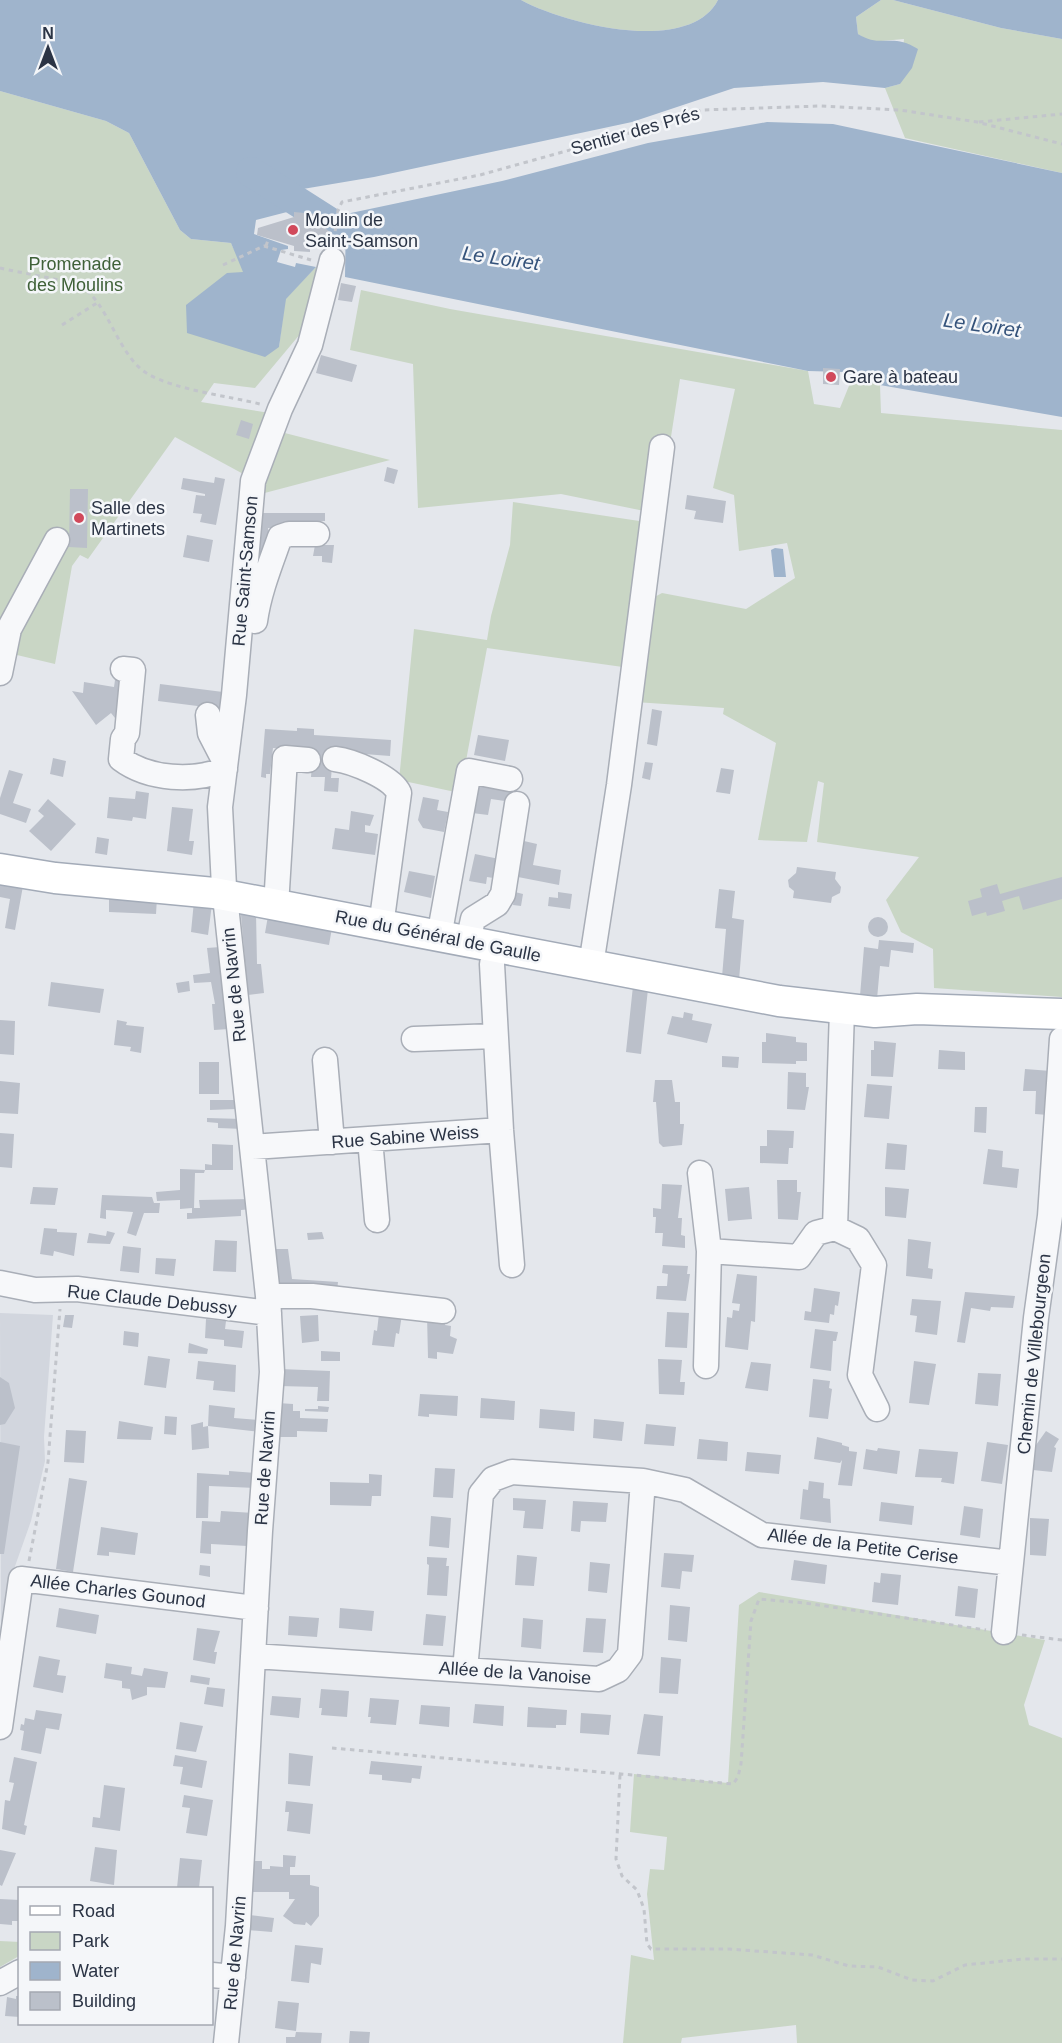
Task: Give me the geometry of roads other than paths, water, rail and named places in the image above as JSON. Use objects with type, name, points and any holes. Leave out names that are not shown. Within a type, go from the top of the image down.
[{"type":"main road","name":"Rue du Général de Gaulle","points":[[0,869],[55,878],[179,888],[225,895],[708,989],[842,1010],[1062,1014]]},
{"type":"main road","name":"Rue du Général de Gaulle","points":[[875,1012],[916,1022],[1062,1027]]},
{"type":"street","name":"Rue Saint-Samson","points":[[225,895],[220,807],[234,695],[253,482],[280,409],[310,345],[331,262]]},
{"type":"street","points":[[591,965],[619,785],[662,447]]},
{"type":"street","points":[[234,695],[244,679],[259,593],[274,560],[280,537],[289,534],[317,534]]},
{"type":"street","points":[[0,673],[9,629],[57,540]]},
{"type":"street","points":[[123,669],[133,670],[127,733],[123,740],[121,759],[134,768],[189,778],[208,776],[225,766],[210,733],[208,715]]},
{"type":"street","points":[[276,906],[285,758],[308,760]]},
{"type":"street","points":[[335,759],[352,761],[395,785],[399,793],[386,927]]},
{"type":"street","points":[[454,939],[469,771],[510,779]]},
{"type":"street","points":[[454,939],[473,919],[497,904],[503,894],[518,804]]},
{"type":"street","points":[[386,927],[403,843]]},
{"type":"street","name":"Rue de Navrin","points":[[225,895],[268,1305],[272,1372],[253,1656],[222,1976],[226,2043]]},
{"type":"street","name":"Rue Sabine Weiss","points":[[252,1147],[501,1130],[492,964]]},
{"type":"street","points":[[836,1228],[842,1010]]},
{"type":"street","points":[[414,1039],[495,1036]]},
{"type":"street","name":"Chemin de Villebourgeon","points":[[1004,1632],[1036,1318],[1050,1216],[1062,1039]]},
{"type":"street","points":[[325,1060],[332,1142]]},
{"type":"street","points":[[501,1130],[512,1265]]},
{"type":"street","points":[[370,1139],[377,1220]]},
{"type":"street","points":[[700,1173],[709,1251],[706,1366]]},
{"type":"street","points":[[709,1251],[799,1257],[816,1233],[836,1228],[858,1239],[874,1265],[860,1375],[877,1409]]},
{"type":"street","name":"Rue Claude Debussy","points":[[0,1284],[35,1290],[268,1305],[312,1296],[443,1311]]},
{"type":"street","name":"Allée de la Petite Cerise","points":[[465,1670],[481,1494],[492,1479],[512,1472],[643,1481],[685,1490],[762,1535],[1011,1563]]},
{"type":"street","name":"Allée de la Vanoise","points":[[253,1656],[599,1679],[618,1670],[630,1654],[643,1481]]},
{"type":"street","name":"Allée Charles Gounod","points":[[0,1726],[21,1579],[256,1608]]},
{"type":"street","points":[[0,1983],[18,1973]]},
{"type":"water","points":[[0,0],[521,0],[566,18],[595,25],[625,30],[655,31],[681,27],[703,17],[718,0],[881,0],[856,17],[858,34],[874,40],[909,44],[918,49],[912,68],[900,84],[885,88],[823,82],[734,88],[632,122],[374,177],[285,192],[287,212],[256,220],[254,234],[288,246],[288,249],[281,250],[277,262],[295,267],[296,263],[316,267],[286,299],[279,347],[265,357],[187,333],[186,305],[227,273],[243,272],[231,243],[191,239],[180,230],[129,133],[106,121],[0,91]]},
{"type":"water","points":[[893,0],[1062,0],[1062,39],[1001,28]]},
{"type":"water","points":[[767,122],[833,124],[1062,173],[1062,417],[880,385],[844,372],[808,371],[345,277],[346,214],[502,181],[648,143]]},
{"type":"water","points":[[783,549],[786,577],[774,577],[771,550]]},
{"type":"waterway","name":"Le Loiret","points":[[251,172],[353,237],[385,241]]},
{"type":"place","name":"Moulin de Saint-Samson","points":[[293,230]]},
{"type":"place","name":"Gare à bateau","points":[[831,377]]},
{"type":"place","name":"Salle des Martinets","points":[[79,518]]},
{"type":"park label","name":"Promenade des Moulins","points":[[75,274]]}]
